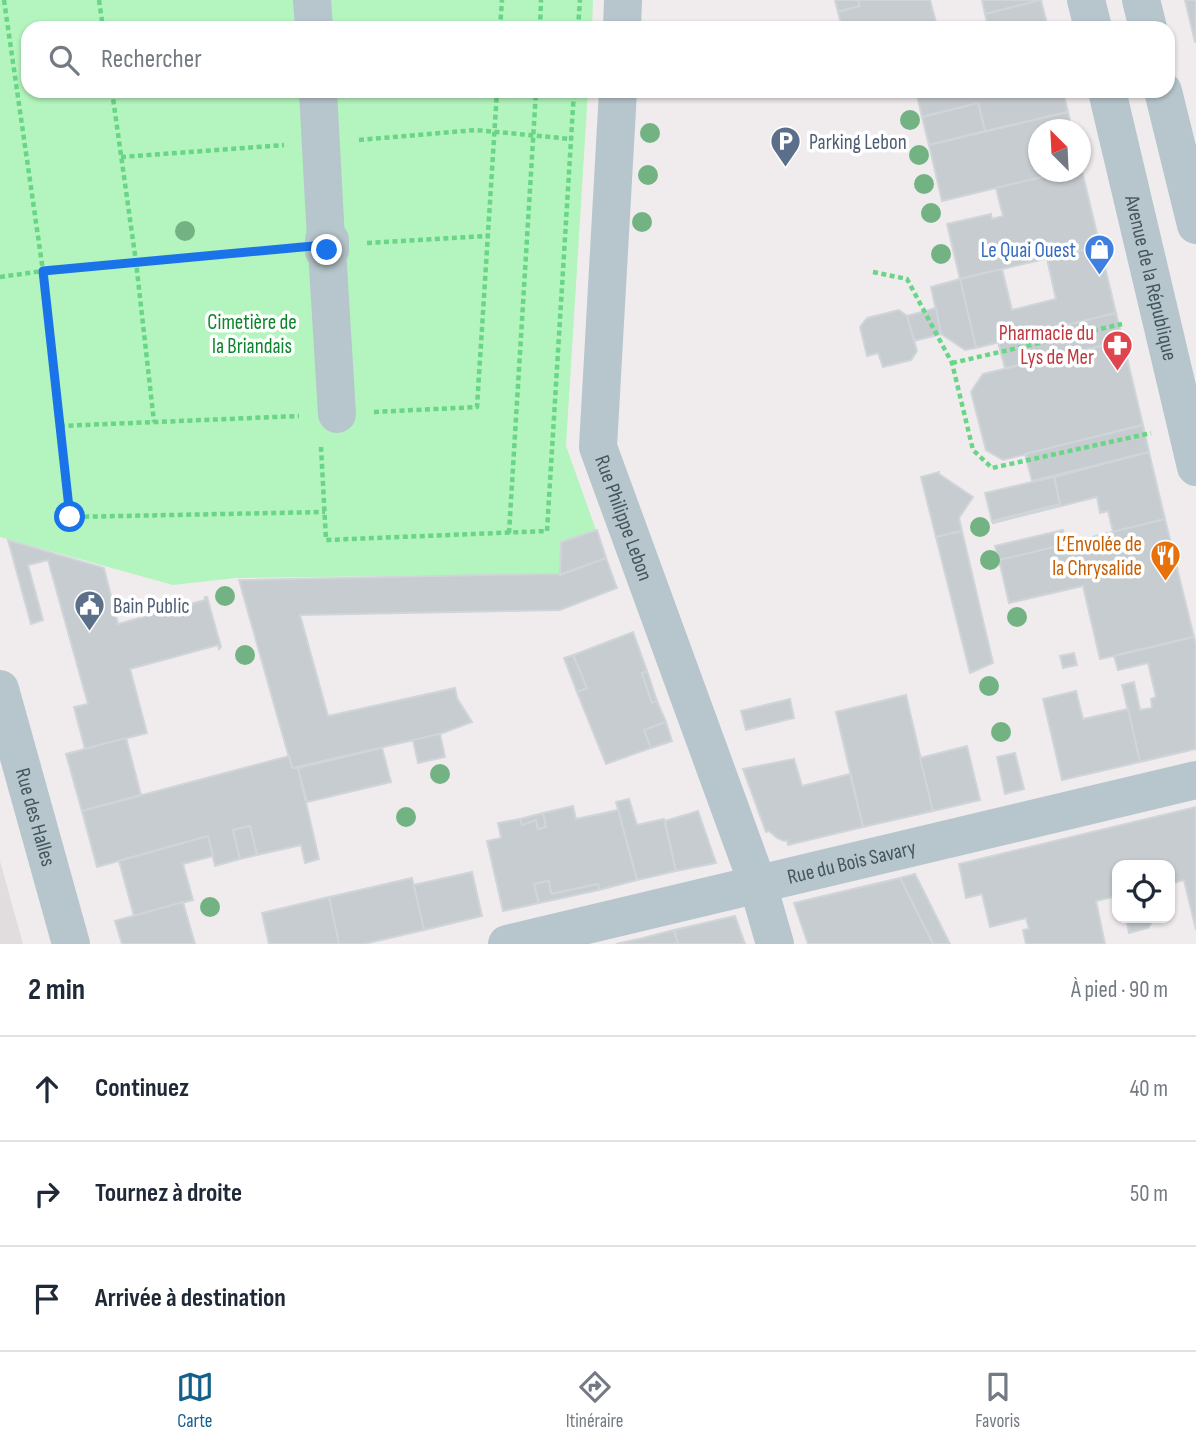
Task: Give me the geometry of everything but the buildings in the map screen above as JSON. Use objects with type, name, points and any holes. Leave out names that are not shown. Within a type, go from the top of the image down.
[{"type":"street","points":[[312,0],[314,21]]},
{"type":"street","points":[[622,21],[623,0]]},
{"type":"street","points":[[1086,0],[1091,21]]},
{"type":"street","points":[[1141,0],[1146,21]]},
{"type":"street","points":[[318,98],[327,245],[329,428]]},
{"type":"street","name":"Rue Philippe Lebon","points":[[618,98],[598,447],[758,885],[775,944]]},
{"type":"street","name":"Avenue de la République","points":[[1109,98],[1196,467]]},
{"type":"street","points":[[1165,98],[1196,225]]},
{"type":"street","name":"Rue des Halles","points":[[0,689],[71,944]]},
{"type":"street","name":"Rue du Bois Savary","points":[[507,944],[1196,780]]},
{"type":"path","points":[[4,0],[43,271],[70,517],[325,512]]},
{"type":"path","points":[[99,0],[102,21]]},
{"type":"path","points":[[500,21],[502,0]]},
{"type":"path","points":[[540,21],[541,0]]},
{"type":"path","points":[[578,21],[580,0]]},
{"type":"path","points":[[113,98],[136,262],[154,422]]},
{"type":"path","points":[[509,533],[536,98]]},
{"type":"path","points":[[329,428],[326,540],[547,531],[574,98]]},
{"type":"path","points":[[0,277],[327,245],[488,236]]},
{"type":"path","points":[[873,272],[907,279],[952,363],[973,450],[992,468],[1145,433]]},
{"type":"path","points":[[952,363],[1124,324]]},
{"type":"shaded area","points":[[0,861],[23,944],[0,944]]},
{"type":"green space","name":"Cimetière de la Briandais","points":[[0,0],[593,0],[592,21],[21,21],[21,98],[588,98],[566,446],[606,558],[560,575],[235,578],[173,585],[0,537]]},
{"type":"place","name":"Parking Lebon","points":[[786,169]]},
{"type":"place","name":"Le Quai Ouest","points":[[1099,277]]},
{"type":"place","name":"Pharmacie du Lys de Mer","points":[[1117,372]]},
{"type":"place","name":"L’Envolée de la Chrysalide","points":[[1165,583]]},
{"type":"place","name":"Bain Public","points":[[90,633]]},
{"type":"route","points":[[70,517],[43,271],[324,245],[324,251],[327,250]]}]
